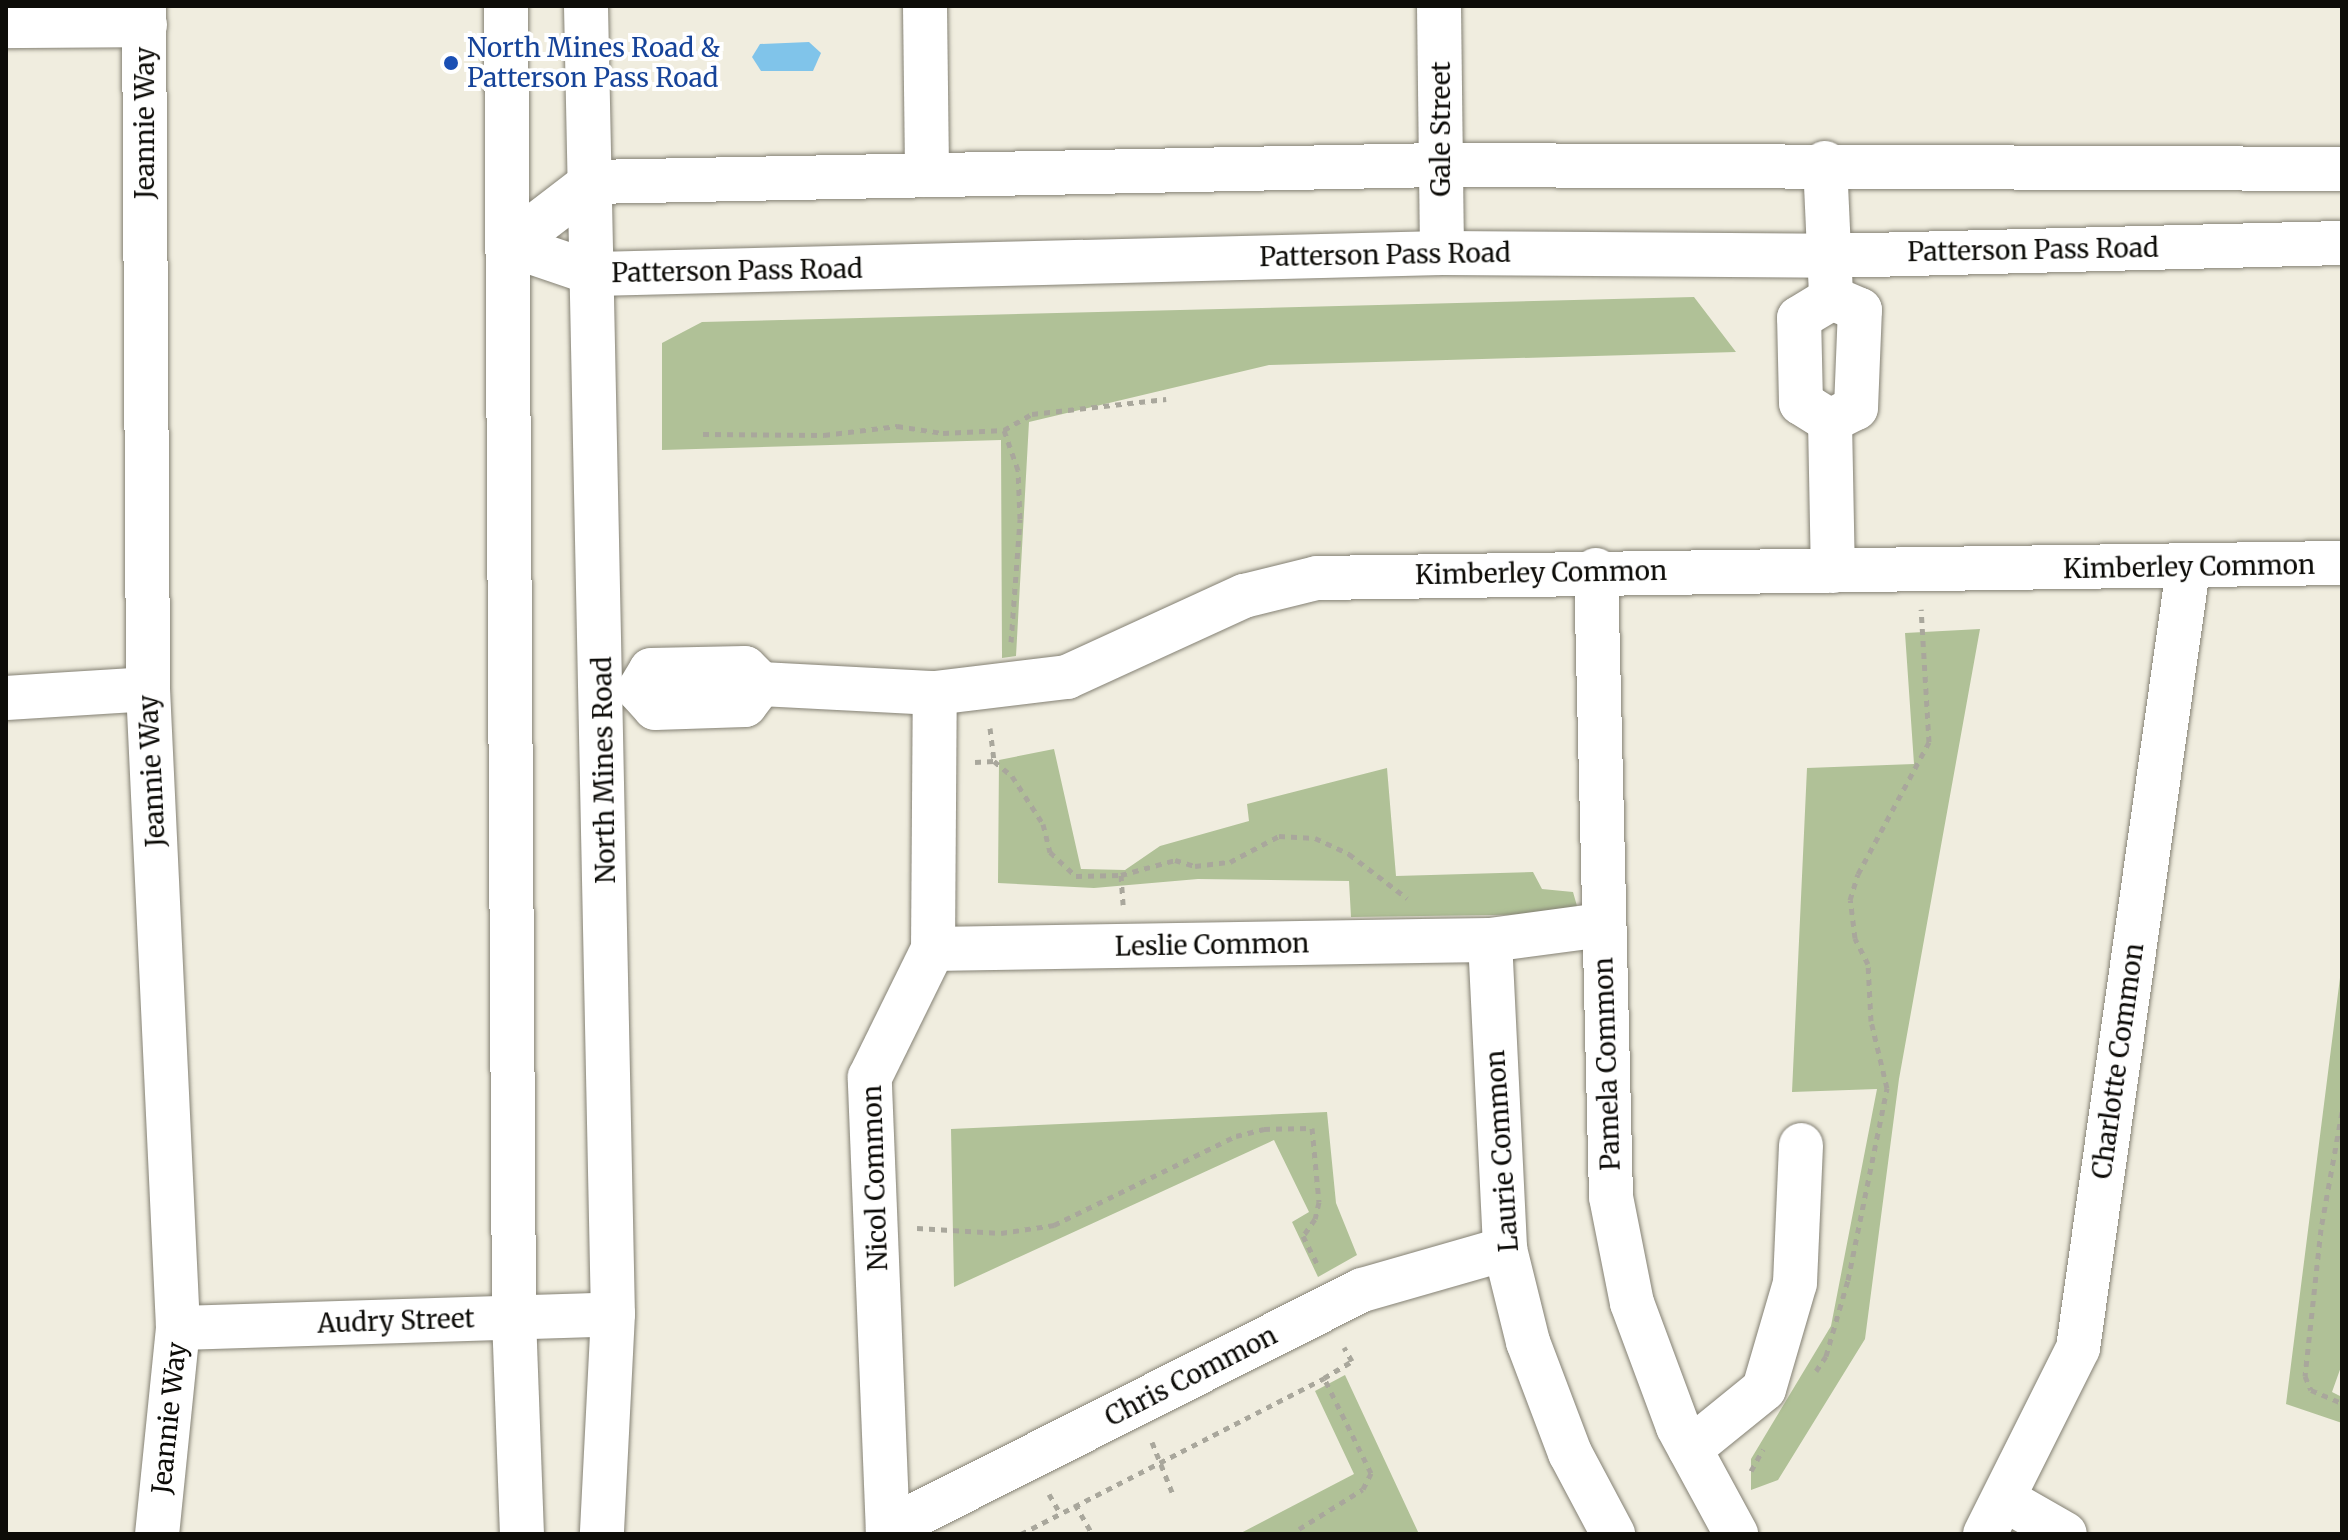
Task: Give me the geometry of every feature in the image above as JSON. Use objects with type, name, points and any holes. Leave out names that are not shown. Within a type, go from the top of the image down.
[{"type":"street","points":[[506,6],[510,245],[514,1317],[522,1534]]},
{"type":"street","name":"North Mines Road","points":[[586,6],[595,274],[621,691],[613,1314],[602,1534]]},
{"type":"street","points":[[925,6],[927,175]]},
{"type":"street","name":"Gale Street","points":[[1439,6],[1442,253]]},
{"type":"street","points":[[6,26],[145,16]]},
{"type":"street","name":"Jeannie Way","points":[[145,16],[148,689],[178,1328],[157,1534]]},
{"type":"street","points":[[510,245],[592,182],[1439,165],[1825,163],[2342,169]]},
{"type":"street","points":[[1825,163],[1832,298]]},
{"type":"street","name":"Patterson Pass Road","points":[[510,245],[595,274],[1442,253],[1831,256],[2342,243]]},
{"type":"street","points":[[1830,421],[1856,408],[1860,310],[1832,298]]},
{"type":"street","points":[[1830,421],[1801,403],[1799,318],[1832,298]]},
{"type":"street","points":[[1830,421],[1833,571]]},
{"type":"street","name":"Kimberley Common","points":[[621,691],[651,670],[745,668],[761,684],[935,693],[1067,677],[1244,596],[1317,578],[1596,570],[1919,572],[2188,569],[2342,563]]},
{"type":"street","name":"Charlotte Common","points":[[1994,1517],[2078,1348],[2188,569]]},
{"type":"street","name":"Pamela Common","points":[[1596,570],[1611,1197],[1632,1303],[1690,1449],[1736,1534]]},
{"type":"street","points":[[6,698],[148,689]]},
{"type":"street","name":"Nicol Common","points":[[888,1532],[870,1077],[933,949],[935,693]]},
{"type":"street","name":"Leslie Common","points":[[933,949],[1490,940],[1603,925]]},
{"type":"street","name":"Laurie Common","points":[[1490,940],[1505,1249],[1533,1356],[1570,1453],[1613,1534]]},
{"type":"street","points":[[1690,1449],[1764,1389],[1795,1283],[1801,1145]]},
{"type":"street","name":"Chris Common","points":[[888,1532],[1362,1290],[1505,1249]]},
{"type":"street","name":"Audry Street","points":[[178,1328],[613,1314]]},
{"type":"street","points":[[1994,1517],[2065,1534]]},
{"type":"path","points":[[703,434],[824,435],[897,426],[943,433],[1004,430],[1032,414],[1166,399]]},
{"type":"path","points":[[1004,430],[1018,470],[1020,507],[1010,628],[996,686],[994,761],[1012,776],[1043,824],[1050,852],[1076,876],[1121,875],[1175,860],[1195,866],[1230,862],[1279,836],[1315,838],[1349,854],[1420,907]]},
{"type":"path","points":[[1810,1380],[1826,1356],[1848,1280],[1887,1088],[1871,1021],[1868,964],[1855,938],[1850,900],[1858,874],[1929,742],[1919,572]]},
{"type":"path","points":[[1121,875],[1126,946]]},
{"type":"path","points":[[2342,1112],[2321,1229],[2305,1376],[2311,1390],[2342,1403]]},
{"type":"path","points":[[876,1226],[1010,1231],[1054,1225],[1236,1136],[1264,1129],[1312,1128],[1319,1202],[1315,1219],[1303,1236],[1312,1255]]},
{"type":"path","points":[[1009,1223],[1010,1231]]},
{"type":"path","points":[[1021,1534],[1352,1361],[1340,1339]]},
{"type":"path","points":[[1299,1529],[1363,1489],[1371,1473],[1324,1378]]},
{"type":"path","points":[[1136,1404],[1172,1492]]},
{"type":"path","points":[[1754,1462],[1770,1439]]},
{"type":"path","points":[[1028,1458],[1060,1513]]},
{"type":"path","points":[[1077,1503],[1092,1534]]},
{"type":"green space","points":[[1694,297],[1736,352],[1269,365],[1029,422],[1016,656],[1002,658],[1001,440],[662,450],[662,343],[702,322]]},
{"type":"green space","points":[[1980,629],[1899,1079],[1865,1339],[1778,1480],[1751,1490],[1751,1459],[1831,1326],[1877,1089],[1792,1092],[1807,768],[1914,764],[1905,633]]},
{"type":"green space","points":[[1054,749],[1081,869],[1125,870],[1160,846],[1249,821],[1247,804],[1387,768],[1396,876],[1533,872],[1542,889],[1573,892],[1577,906],[1567,914],[1351,917],[1349,881],[1198,879],[1094,888],[998,883],[999,760]]},
{"type":"green space","points":[[2342,962],[2342,1364],[2332,1392],[2342,1397],[2342,1423],[2286,1404]]},
{"type":"green space","points":[[1327,1112],[1336,1203],[1357,1255],[1318,1277],[1292,1222],[1309,1212],[1274,1140],[954,1287],[951,1129]]},
{"type":"green space","points":[[1345,1375],[1419,1534],[1239,1534],[1354,1474],[1315,1391]]},
{"type":"water","points":[[809,42],[821,53],[813,71],[761,71],[752,57],[760,44]]},
{"type":"place","name":"North Mines Road & Patterson Pass Road","points":[[451,63]]}]
